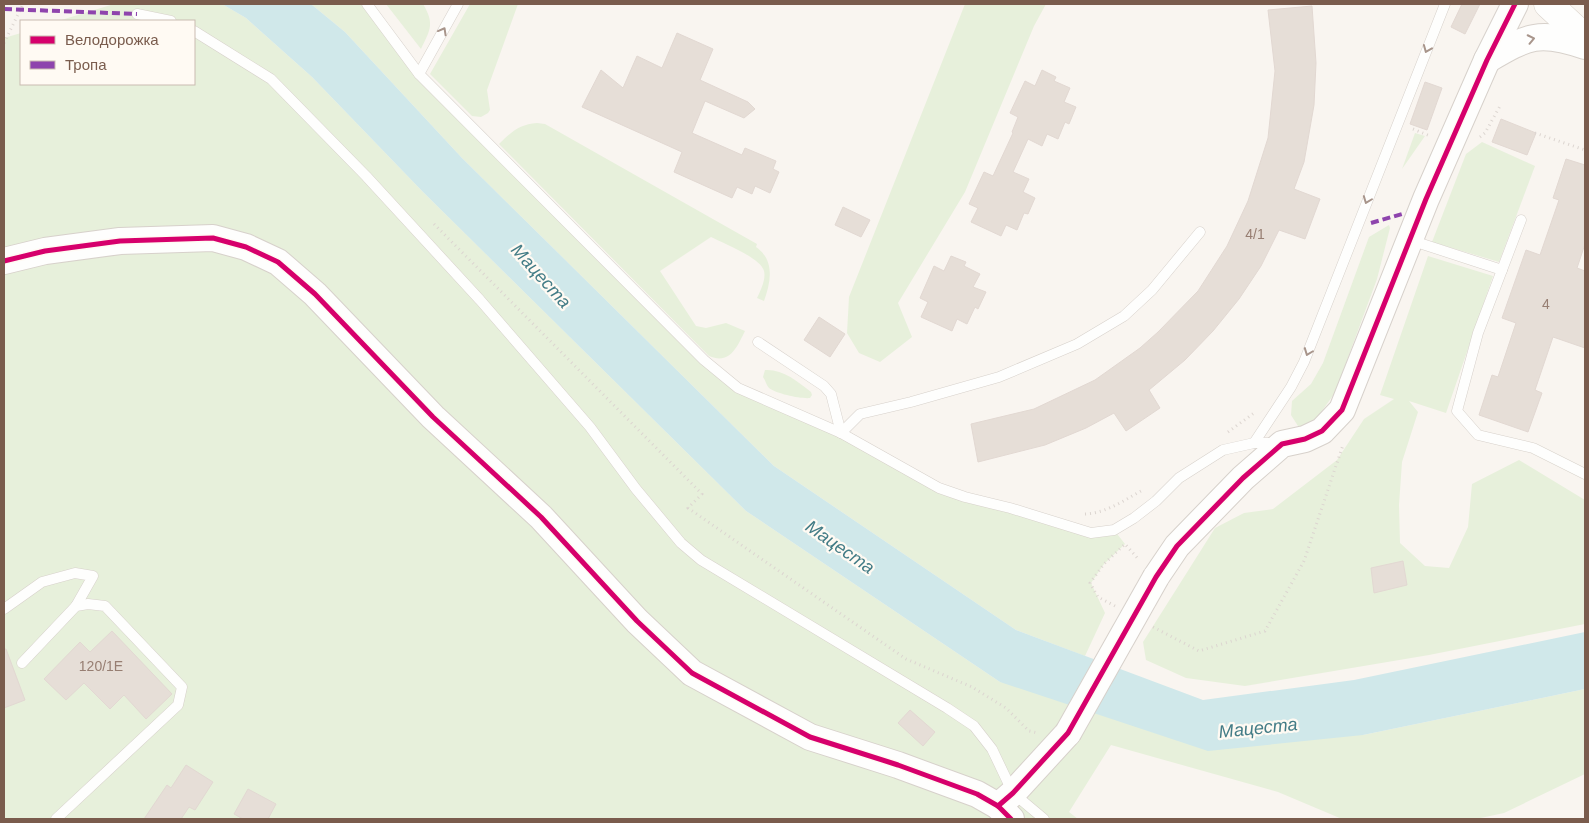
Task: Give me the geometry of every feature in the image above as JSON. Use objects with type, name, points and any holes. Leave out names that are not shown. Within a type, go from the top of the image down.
[{"type":"main road","points":[[1548,4],[1585,38]]},
{"type":"street","points":[[4,261],[44,251],[120,240],[213,238],[246,247],[278,262],[315,294],[433,416],[541,517],[636,621],[692,673],[810,737],[898,765],[1007,806],[1068,733],[1148,569],[1184,539],[1243,478],[1282,444],[1305,439],[1322,431],[1342,410],[1426,199],[1487,60],[1515,4]]},
{"type":"street","points":[[1487,60],[1524,40],[1545,36],[1565,39],[1585,46]]},
{"type":"lane","points":[[368,4],[419,74],[704,360],[738,388],[841,433],[939,488],[1091,533],[1114,530],[1134,518],[1156,501],[1179,478],[1223,450],[1254,443],[1282,444]]},
{"type":"lane","points":[[419,74],[458,4]]},
{"type":"lane","points":[[1254,443],[1291,387],[1304,362],[1445,4]]},
{"type":"lane","points":[[137,14],[166,20]]},
{"type":"lane","points":[[195,32],[271,79],[366,176],[480,300],[590,427],[636,489],[681,543],[700,560],[974,726],[992,749],[1007,806],[1044,819]]},
{"type":"lane","points":[[1521,220],[1478,333],[1457,411],[1478,435],[1533,448],[1585,474]]},
{"type":"lane","points":[[841,433],[860,414],[911,402],[999,377],[1077,344],[1124,316],[1152,290],[1200,232]]},
{"type":"lane","points":[[1409,240],[1502,270]]},
{"type":"lane","points":[[758,342],[824,386],[834,403],[841,433]]},
{"type":"lane","points":[[4,609],[42,582],[75,573],[93,576],[76,606],[22,662]]},
{"type":"lane","points":[[56,819],[178,705],[182,687],[105,606],[88,604],[76,606]]},
{"type":"path","points":[[4,43],[23,4]]},
{"type":"path","points":[[1536,133],[1585,150]]},
{"type":"path","points":[[429,219],[702,494],[688,508],[906,659],[972,687],[1006,708],[1029,731],[1042,733]]},
{"type":"path","points":[[1222,436],[1261,408]]},
{"type":"path","points":[[1077,514],[1095,513],[1117,505],[1146,488]]},
{"type":"path","points":[[1123,611],[1098,597],[1090,583],[1104,564],[1125,544],[1148,569]]},
{"type":"path","points":[[1149,624],[1199,651],[1265,631],[1304,561]]},
{"type":"green space","points":[[114,4],[222,4],[246,18],[312,77],[423,192],[746,511],[1000,682],[1363,735],[1585,689],[1585,774],[1504,813],[1476,819],[1342,819],[1278,792],[1111,745],[1069,812],[1078,819],[4,819],[4,38],[20,33],[20,85],[195,85],[195,20],[61,20]]},
{"type":"green space","points":[[311,4],[366,4],[419,74],[738,388],[841,433],[939,488],[1091,533],[1114,530],[1125,544],[1104,564],[1091,583],[1105,613],[1085,656],[1016,630],[774,466],[462,158],[345,32]]},
{"type":"green space","points":[[386,4],[423,4],[429,17],[430,27],[421,49]]},
{"type":"green space","points":[[470,4],[518,4],[487,90],[490,110],[481,117],[472,116],[430,74]]},
{"type":"green space","points":[[965,4],[1046,4],[1034,26],[965,192],[898,303],[912,337],[880,362],[859,353],[847,333],[849,297]]},
{"type":"green space","points":[[537,123],[545,124],[757,244],[756,247],[766,258],[770,272],[764,301],[757,298],[762,288],[764,277],[764,271],[761,266],[741,251],[711,237],[660,271],[696,326],[706,328],[726,323],[745,331],[732,353],[722,358],[709,356],[499,144],[516,129]]},
{"type":"green space","points":[[1415,133],[1425,136],[1402,169]]},
{"type":"green space","points":[[1482,142],[1535,166],[1499,262],[1432,242],[1466,154]]},
{"type":"green space","points":[[1389,225],[1390,228],[1377,279],[1334,394],[1312,425],[1298,426],[1291,415],[1292,401],[1311,384],[1323,363],[1369,237]]},
{"type":"green space","points":[[1428,256],[1493,276],[1446,413],[1409,401],[1418,412],[1402,462],[1399,505],[1400,543],[1425,566],[1449,568],[1468,527],[1472,484],[1519,460],[1585,500],[1585,624],[1429,655],[1245,686],[1186,678],[1146,660],[1143,642],[1215,528],[1244,513],[1273,509],[1337,460],[1364,419],[1394,399],[1380,395]]},
{"type":"green space","points":[[765,370],[778,371],[790,376],[811,392],[812,395],[810,398],[801,398],[773,390],[768,387],[763,377]]},
{"type":"water","name":"Мацеста","points":[[222,4],[311,4],[345,32],[462,158],[774,466],[1016,630],[1203,700],[1354,680],[1585,632],[1585,689],[1363,735],[1208,751],[1000,682],[746,511],[423,192],[312,77],[246,18]]},
{"type":"building","points":[[1462,4],[1480,4],[1465,34],[1451,27]]},
{"type":"building","points":[[1312,6],[1316,63],[1314,105],[1304,162],[1294,189],[1320,199],[1305,239],[1279,230],[1261,266],[1239,299],[1213,331],[1185,360],[1149,390],[1160,408],[1126,431],[1114,413],[1086,428],[1045,445],[978,462],[971,424],[1034,409],[1095,380],[1140,348],[1198,291],[1227,246],[1248,201],[1268,138],[1275,71],[1268,10]]},
{"type":"building","points":[[677,33],[713,49],[700,80],[748,102],[755,109],[744,118],[705,101],[692,133],[742,155],[745,148],[776,161],[773,169],[779,172],[770,193],[755,186],[752,194],[737,187],[732,198],[674,172],[682,152],[582,107],[601,70],[623,88],[637,56],[662,68]]},
{"type":"building","points":[[1042,70],[1056,77],[1054,81],[1070,88],[1064,102],[1076,107],[1069,124],[1065,122],[1058,139],[1047,134],[1042,146],[1028,139],[1013,172],[1029,179],[1023,192],[1035,198],[1028,214],[1024,213],[1017,230],[1006,225],[1001,236],[971,222],[978,208],[969,204],[984,172],[993,176],[1013,133],[1018,117],[1010,113],[1025,81],[1035,86]]},
{"type":"building","points":[[1425,82],[1442,88],[1427,130],[1410,124]]},
{"type":"building","points":[[1501,119],[1536,133],[1527,155],[1492,142]]},
{"type":"building","points":[[1566,159],[1585,165],[1585,244],[1577,268],[1585,271],[1585,348],[1553,337],[1535,390],[1542,393],[1528,432],[1479,415],[1492,375],[1498,377],[1516,323],[1502,318],[1526,250],[1540,255],[1559,200],[1553,198]]},
{"type":"building","points":[[843,207],[870,220],[861,237],[835,225]]},
{"type":"building","points":[[951,256],[966,262],[964,266],[980,274],[973,287],[986,292],[978,309],[975,307],[967,324],[957,319],[952,331],[921,317],[928,302],[920,298],[934,266],[944,271]]},
{"type":"building","points":[[819,317],[845,334],[830,357],[804,340]]},
{"type":"building","points":[[1403,561],[1407,585],[1374,593],[1371,568]]},
{"type":"building","points":[[112,631],[172,694],[146,719],[124,695],[110,709],[84,683],[66,700],[44,679],[80,642],[90,652]]},
{"type":"building","points":[[4,649],[6,649],[25,700],[4,708]]},
{"type":"building","points":[[910,710],[935,732],[923,746],[898,723]]},
{"type":"building","points":[[186,765],[213,782],[195,810],[189,807],[181,819],[144,819],[167,785],[171,788]]},
{"type":"building","points":[[248,789],[276,804],[268,819],[243,819],[234,814]]},
{"type":"marked path","points":[[4,9],[137,14]]},
{"type":"marked path","points":[[1371,223],[1402,214]]},
{"type":"cycle path","points":[[998,806],[1013,793],[1068,733],[1156,577],[1177,546],[1243,478],[1282,444],[1305,439],[1322,431],[1342,410],[1426,199],[1487,60],[1515,4]]},
{"type":"cycle path","points":[[4,261],[45,251],[120,241],[213,238],[246,247],[278,262],[315,294],[433,417],[541,517],[637,621],[692,673],[810,737],[898,765],[977,794],[998,806],[1011,819]]}]
